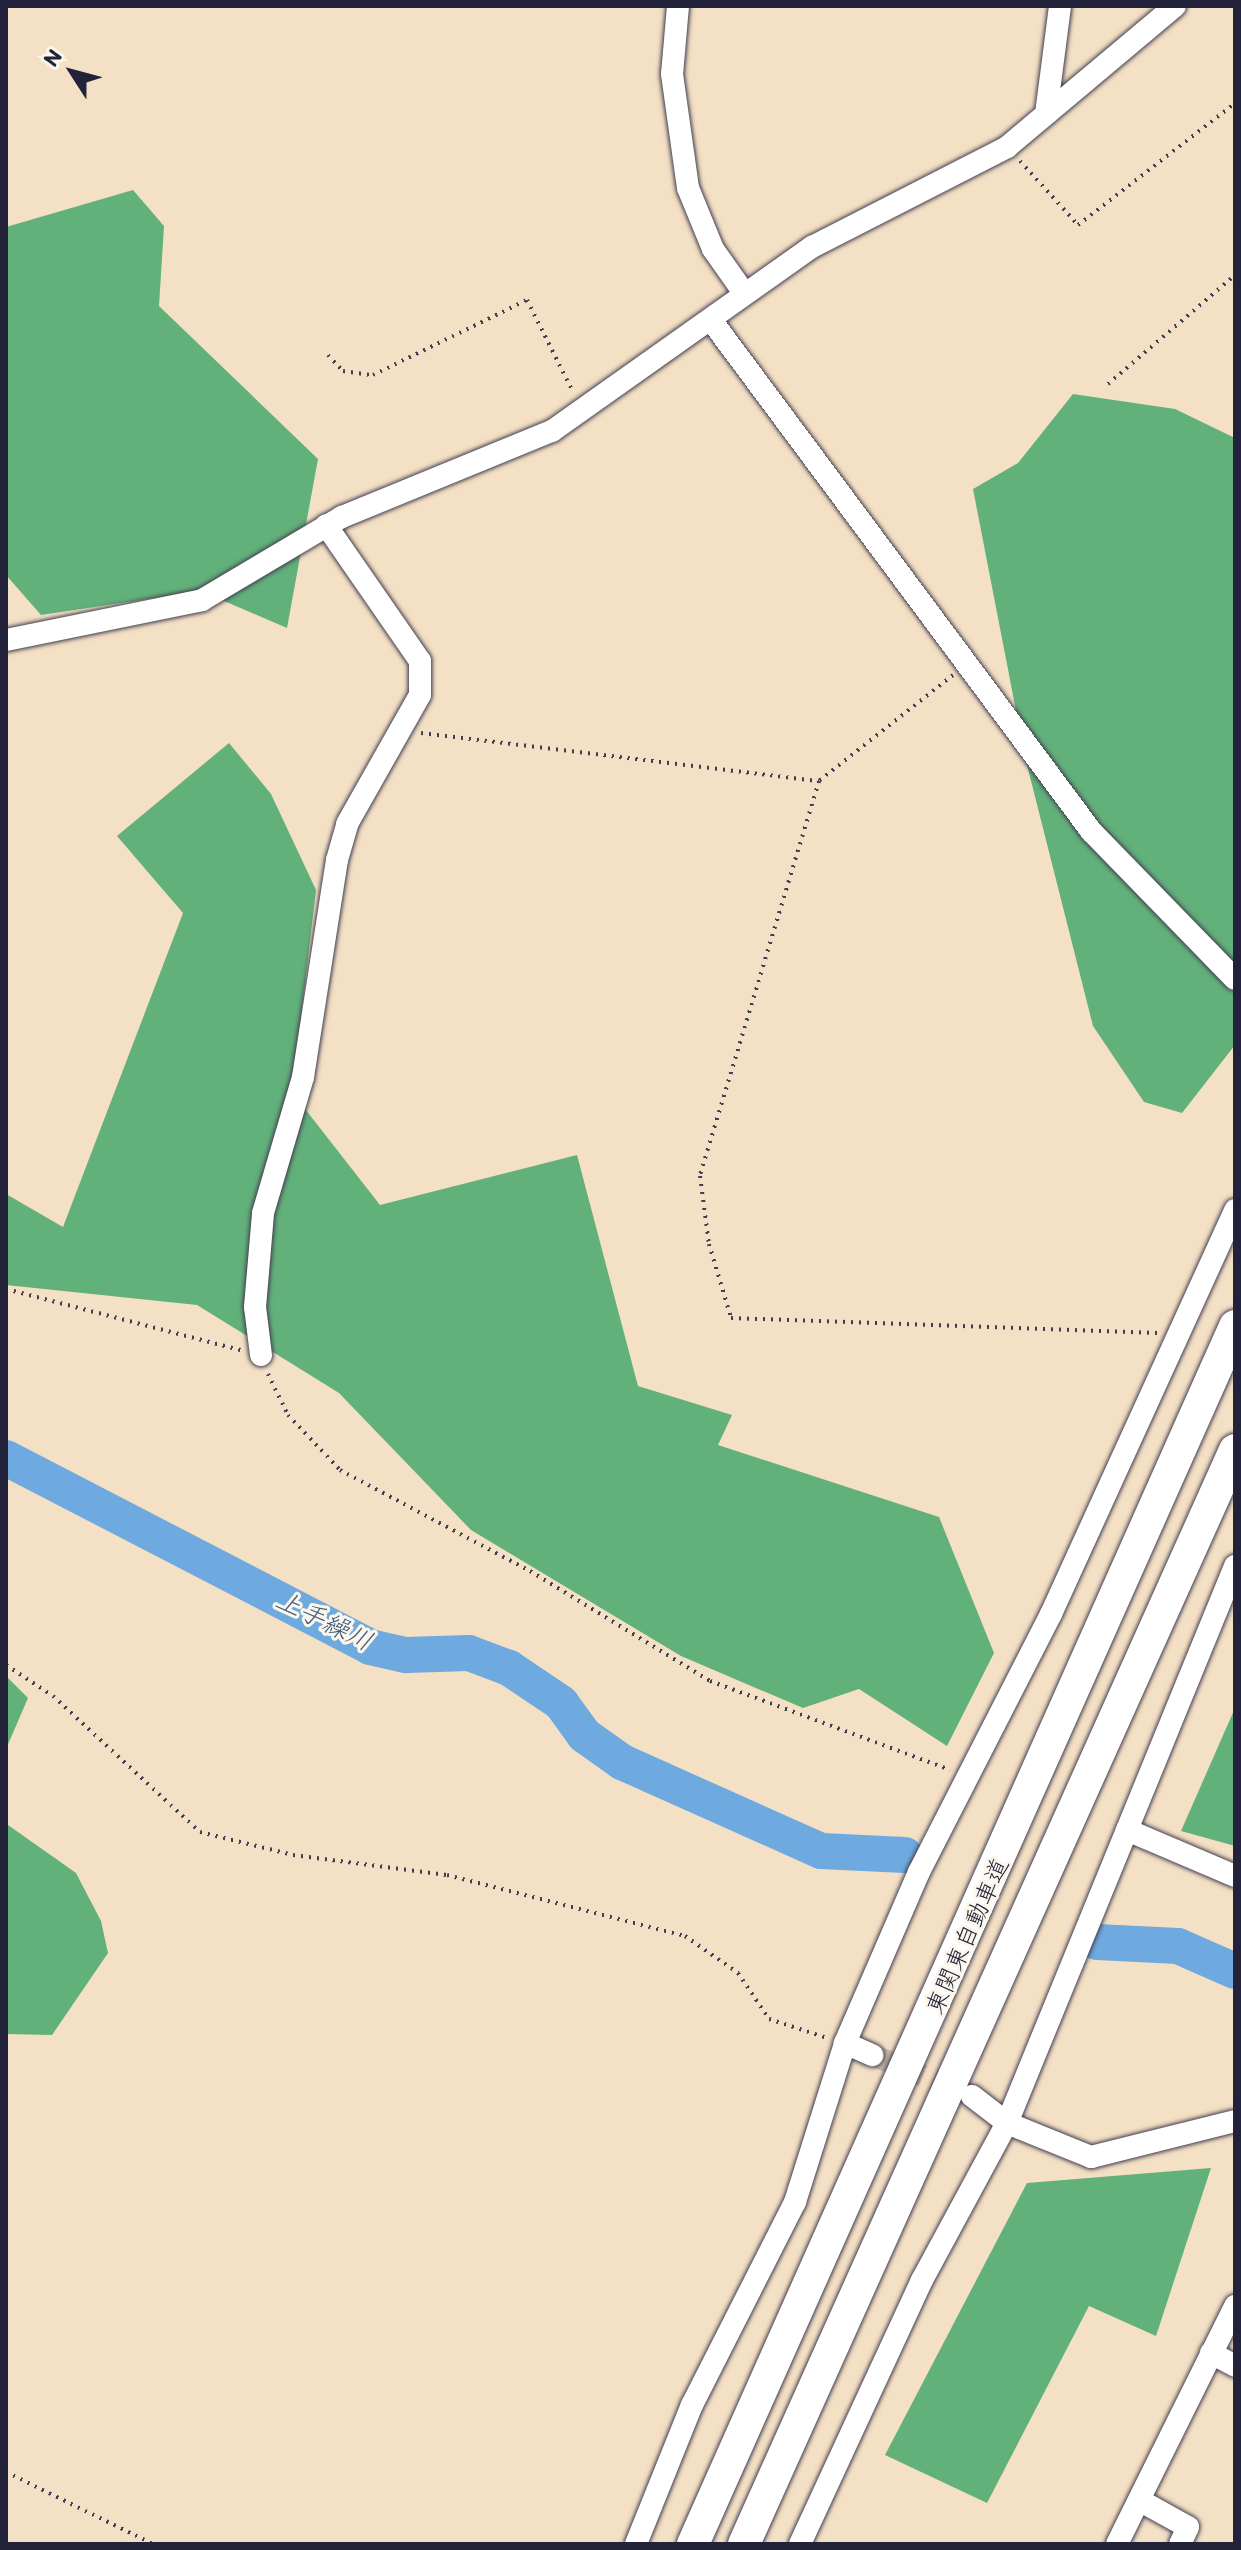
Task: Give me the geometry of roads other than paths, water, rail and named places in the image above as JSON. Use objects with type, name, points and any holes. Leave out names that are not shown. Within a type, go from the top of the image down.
[{"type":"highway","name":"東関東自動車道","points":[[693,2544],[1235,1326]]},
{"type":"highway","name":"東関東自動車道","points":[[744,2544],[1235,1450]]},
{"type":"street","points":[[678,6],[672,74],[688,188],[713,249],[744,293]]},
{"type":"street","points":[[1046,114],[1060,6]]},
{"type":"street","points":[[6,640],[202,600],[326,525],[584,412],[744,293],[812,247],[1007,147],[1175,6]]},
{"type":"street","points":[[711,320],[1091,831],[1235,979]]},
{"type":"street","points":[[261,1355],[255,1307],[263,1213],[303,1077],[337,860],[347,824],[420,695],[420,661],[326,525]]},
{"type":"street","points":[[636,2544],[692,2405],[795,2202],[845,2043],[963,1775],[1051,1614],[1235,1210]]},
{"type":"street","points":[[800,2544],[922,2280],[1007,2123],[1235,1566]]},
{"type":"street","points":[[1127,1830],[1235,1876]]},
{"type":"street","points":[[845,2043],[872,2055]]},
{"type":"street","points":[[972,2096],[1007,2123],[1091,2157],[1235,2121]]},
{"type":"street","points":[[1117,2544],[1235,2306]]},
{"type":"street","points":[[1211,2353],[1235,2366]]},
{"type":"street","points":[[1139,2500],[1188,2527],[1180,2544]]},
{"type":"waterway","name":"上手繰川","points":[[6,1458],[370,1647],[406,1655],[469,1653],[509,1668],[561,1703],[584,1735],[622,1762],[821,1851],[905,1855]]},
{"type":"waterway","name":"上手繰川","points":[[1097,1942],[1178,1946],[1235,1971]]},
{"type":"tunnel","points":[[872,2055],[960,2091]]}]
